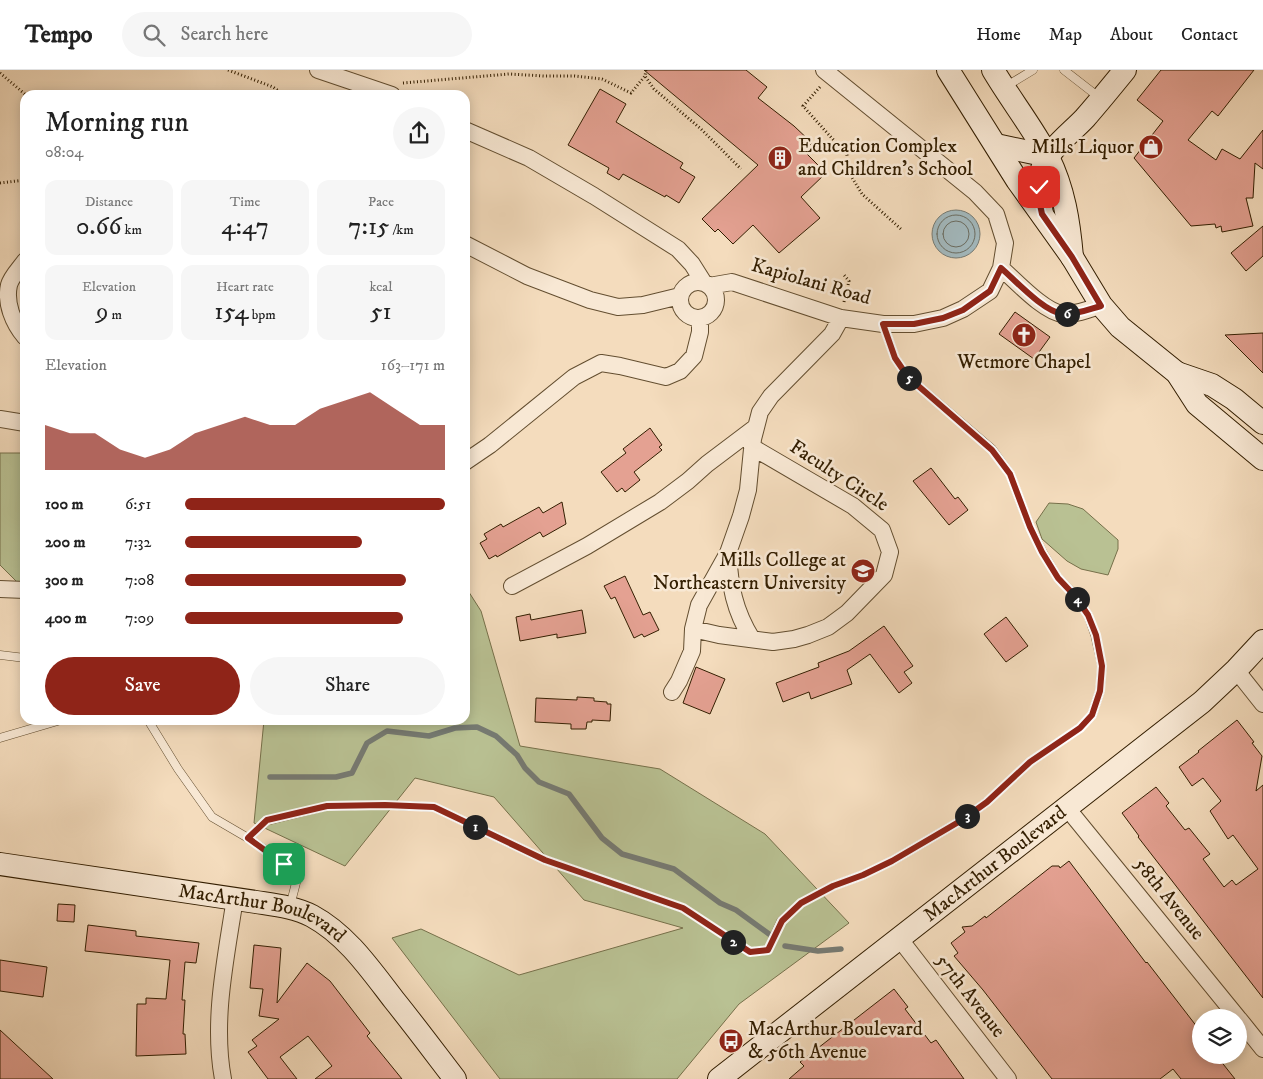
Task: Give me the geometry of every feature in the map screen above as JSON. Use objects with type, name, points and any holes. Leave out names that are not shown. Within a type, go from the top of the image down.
[{"type":"main road","points":[[948,70],[1017,180],[1072,257],[1101,306],[1120,327],[1177,373],[1197,404],[1262,460]]},
{"type":"main road","points":[[1042,214],[1039,187],[1042,171],[1048,156],[1102,99],[1125,70]]},
{"type":"main road","points":[[998,79],[1048,156],[1065,202],[1072,257]]},
{"type":"main road","points":[[996,145],[1048,156]]},
{"type":"main road","points":[[1177,373],[1212,385],[1234,399],[1263,423]]},
{"type":"main road","name":"MacArthur Boulevard","points":[[729,1076],[899,938],[1202,702],[1263,641]]},
{"type":"main road","name":"MacArthur Boulevard","points":[[0,864],[235,898],[289,908],[310,915],[340,935],[376,976],[455,1079]]},
{"type":"street","points":[[318,70],[358,82],[397,89]]},
{"type":"street","name":"Kapiolani Road","points":[[706,285],[732,282],[883,324],[914,324],[943,318],[963,310],[990,291],[1001,268],[1005,243],[996,214],[975,192],[828,73]]},
{"type":"street","points":[[470,132],[529,158],[678,249],[692,264],[715,296],[714,308],[706,316],[695,318],[684,313],[681,308],[680,296],[685,287],[694,283],[706,285]]},
{"type":"street","points":[[470,247],[527,276],[590,300],[618,307],[643,305],[680,296]]},
{"type":"street","points":[[1001,268],[1051,311],[1063,314],[1075,313],[1101,306]]},
{"type":"street","points":[[20,269],[9,284],[9,304],[16,325],[20,330]]},
{"type":"street","points":[[672,692],[692,651],[693,629],[699,605],[728,553],[748,490],[752,447],[760,412],[771,396],[832,334],[842,312]]},
{"type":"street","points":[[470,459],[490,445],[574,377],[601,363],[666,377],[680,371],[694,356],[700,332],[700,318]]},
{"type":"street","points":[[0,419],[20,422]]},
{"type":"street","points":[[512,586],[587,546],[660,502],[756,427]]},
{"type":"street","name":"Faculty Circle","points":[[693,629],[720,636],[773,642],[794,639],[828,627],[847,613],[884,575],[890,552],[882,530],[867,516],[818,484],[752,447]]},
{"type":"street","points":[[728,553],[729,578],[734,601],[742,622],[752,639]]},
{"type":"street","points":[[0,590],[20,590]]},
{"type":"street","points":[[1236,670],[1263,704]]},
{"type":"street","name":"58th Avenue","points":[[1067,808],[1231,1009]]},
{"type":"street","points":[[223,1079],[219,1055],[218,1030],[235,898]]},
{"type":"street","name":"57th Avenue","points":[[899,938],[1008,1079]]},
{"type":"street","name":"58th Avenue","points":[[1247,1029],[1263,1049]]},
{"type":"lane","points":[[998,79],[1033,70]]},
{"type":"lane","points":[[1070,72],[1102,99]]},
{"type":"lane","points":[[248,838],[267,820],[327,806],[385,805],[434,807],[545,860],[683,908],[750,952],[768,950],[782,921],[801,903],[833,886],[863,875],[892,861],[962,820],[987,802],[1030,762],[1080,728],[1092,715],[1100,691],[1102,666],[1096,635],[1088,615],[1075,596],[1058,578],[1042,552],[1030,527],[1010,474],[992,450],[908,377],[895,358],[883,324]]},
{"type":"lane","points":[[0,655],[20,657]]},
{"type":"lane","points":[[0,738],[45,725]]},
{"type":"lane","points":[[151,725],[178,769],[212,817],[248,838],[284,864],[297,879],[289,908]]},
{"type":"path","points":[[228,70],[278,90]]},
{"type":"path","points":[[509,74],[515,70]]},
{"type":"path","points":[[397,89],[509,74],[602,79],[631,93],[645,76],[646,70]]},
{"type":"path","points":[[0,73],[20,90]]},
{"type":"path","points":[[828,73],[803,106],[846,155],[848,172],[862,194],[902,230]]},
{"type":"path","points":[[645,76],[654,89],[701,128],[741,169]]},
{"type":"path","points":[[0,183],[20,181]]},
{"type":"path","points":[[842,312],[849,281],[844,276]]},
{"type":"green space","points":[[0,453],[20,453],[20,585],[0,565]]},
{"type":"green space","points":[[1049,503],[1068,504],[1083,509],[1118,540],[1118,549],[1108,575],[1081,569],[1067,561],[1042,539],[1036,522]]},
{"type":"green space","points":[[470,594],[481,611],[520,746],[660,769],[765,834],[849,923],[739,1004],[677,1079],[500,1079],[392,938],[421,929],[519,975],[683,928],[584,900],[494,797],[415,778],[345,866],[254,823],[264,725],[470,725]]},
{"type":"water","points":[[951,210],[961,210],[973,217],[980,229],[980,239],[973,251],[961,258],[951,258],[943,254],[936,247],[932,239],[932,229],[936,221],[943,214]]},
{"type":"building","name":"Education Complex and Children’s School","points":[[644,70],[746,70],[767,87],[758,98],[794,126],[812,143],[804,151],[826,173],[801,197],[820,218],[779,253],[753,225],[733,244],[718,229],[715,232],[702,219],[758,165]]},
{"type":"building","points":[[1161,70],[1254,70],[1218,116],[1212,111],[1188,140],[1216,160],[1222,149],[1240,159],[1263,130],[1263,169],[1255,163],[1253,198],[1246,198],[1253,226],[1222,232],[1221,226],[1216,228],[1215,224],[1191,226],[1134,158],[1163,121],[1137,100]]},
{"type":"building","points":[[600,89],[626,104],[616,122],[683,163],[680,168],[695,177],[679,203],[623,174],[619,180],[607,173],[609,168],[568,145]]},
{"type":"building","points":[[1263,226],[1263,256],[1246,271],[1231,253]]},
{"type":"building","name":"Wetmore Chapel","points":[[1015,312],[1050,337],[1034,359],[999,334]]},
{"type":"building","points":[[1263,333],[1263,373],[1225,335]]},
{"type":"building","points":[[650,428],[662,445],[659,447],[662,450],[634,472],[640,480],[625,492],[622,488],[617,492],[601,472],[626,453],[623,449]]},
{"type":"building","points":[[931,468],[955,499],[958,497],[968,510],[949,525],[913,481]]},
{"type":"building","points":[[562,502],[566,524],[543,537],[540,532],[497,557],[496,555],[489,559],[480,543],[487,539],[484,534],[501,524],[503,527],[539,507],[543,513]]},
{"type":"building","points":[[625,576],[643,615],[650,612],[659,630],[644,637],[642,634],[634,638],[615,597],[611,599],[604,586]]},
{"type":"building","points":[[582,610],[586,633],[557,638],[557,634],[520,641],[516,617],[530,614],[531,620]]},
{"type":"building","points":[[1006,617],[1028,646],[1006,662],[984,634]]},
{"type":"building","points":[[884,626],[913,666],[904,672],[912,683],[899,693],[870,654],[847,670],[852,684],[811,699],[809,692],[783,702],[776,683],[819,667],[818,663],[849,651]]},
{"type":"building","points":[[696,667],[725,679],[710,714],[683,703]]},
{"type":"building","points":[[577,697],[594,698],[594,701],[611,704],[610,721],[592,720],[592,722],[587,722],[586,729],[571,729],[571,724],[535,722],[536,698],[577,700]]},
{"type":"building","points":[[1237,720],[1262,756],[1256,791],[1263,785],[1263,998],[1138,837],[1122,813],[1156,787],[1169,803],[1166,806],[1185,830],[1189,828],[1210,854],[1203,859],[1224,887],[1232,880],[1236,885],[1258,869],[1233,835],[1228,839],[1210,811],[1221,801],[1203,778],[1192,786],[1179,767]]},
{"type":"building","points":[[1069,861],[1192,1020],[1192,1064],[1223,1064],[1235,1079],[1181,1079],[1173,1069],[1160,1079],[1052,1079],[954,956],[958,953],[951,943],[965,932],[962,927],[972,926],[985,916],[986,918],[1052,866],[1059,866],[1060,868]]},
{"type":"building","points":[[58,904],[75,905],[74,922],[57,921]]},
{"type":"building","points":[[88,925],[136,931],[136,936],[199,943],[196,963],[185,962],[182,1000],[185,1000],[183,1034],[185,1034],[186,1054],[136,1056],[137,1004],[146,1004],[146,998],[166,999],[170,960],[85,951]]},
{"type":"building","points":[[254,945],[281,948],[277,1003],[307,963],[330,981],[370,1033],[367,1036],[402,1079],[315,1079],[332,1066],[308,1036],[280,1057],[297,1079],[268,1079],[248,1052],[257,1046],[252,1040],[279,1019],[259,1016],[263,989],[250,988]]},
{"type":"building","points":[[0,960],[47,967],[43,997],[0,991]]},
{"type":"building","points":[[894,989],[908,1007],[905,1009],[931,1043],[936,1040],[964,1079],[789,1079],[804,1066],[800,1062]]},
{"type":"building","points":[[0,1030],[53,1079],[0,1079]]},
{"type":"waterway","points":[[270,777],[336,777],[352,773],[367,743],[387,731],[429,736],[455,728],[477,727],[496,736],[517,755],[525,768],[539,782],[569,794],[602,838],[622,854],[674,869],[720,903],[736,910],[769,934]]},
{"type":"waterway","points":[[785,946],[818,951],[841,949]]},
{"type":"place","name":"Mills Liquor","points":[[1151,147]]},
{"type":"place","name":"Education Complex and Children’s School","points":[[780,158]]},
{"type":"place","name":"Wetmore Chapel","points":[[1024,335]]},
{"type":"place","name":"Mills College at Northeastern University","points":[[863,571]]},
{"type":"place","name":"MacArthur Boulevard & 56th Avenue","points":[[731,1041]]},
{"type":"route","points":[[284,864],[248,838],[267,820],[327,806],[385,805],[434,807],[545,860],[683,908],[750,952],[768,950],[782,921],[801,903],[833,886],[863,875],[892,861],[962,820],[987,802],[1030,762],[1080,728],[1092,715],[1100,691],[1102,666],[1096,635],[1088,615],[1075,596],[1058,578],[1042,552],[1030,527],[1010,474],[992,450],[908,377],[895,358],[883,324],[914,324],[943,318],[963,310],[990,291],[1001,268],[1051,311],[1063,314],[1075,313],[1101,306],[1072,257],[1042,214],[1039,187]]}]
